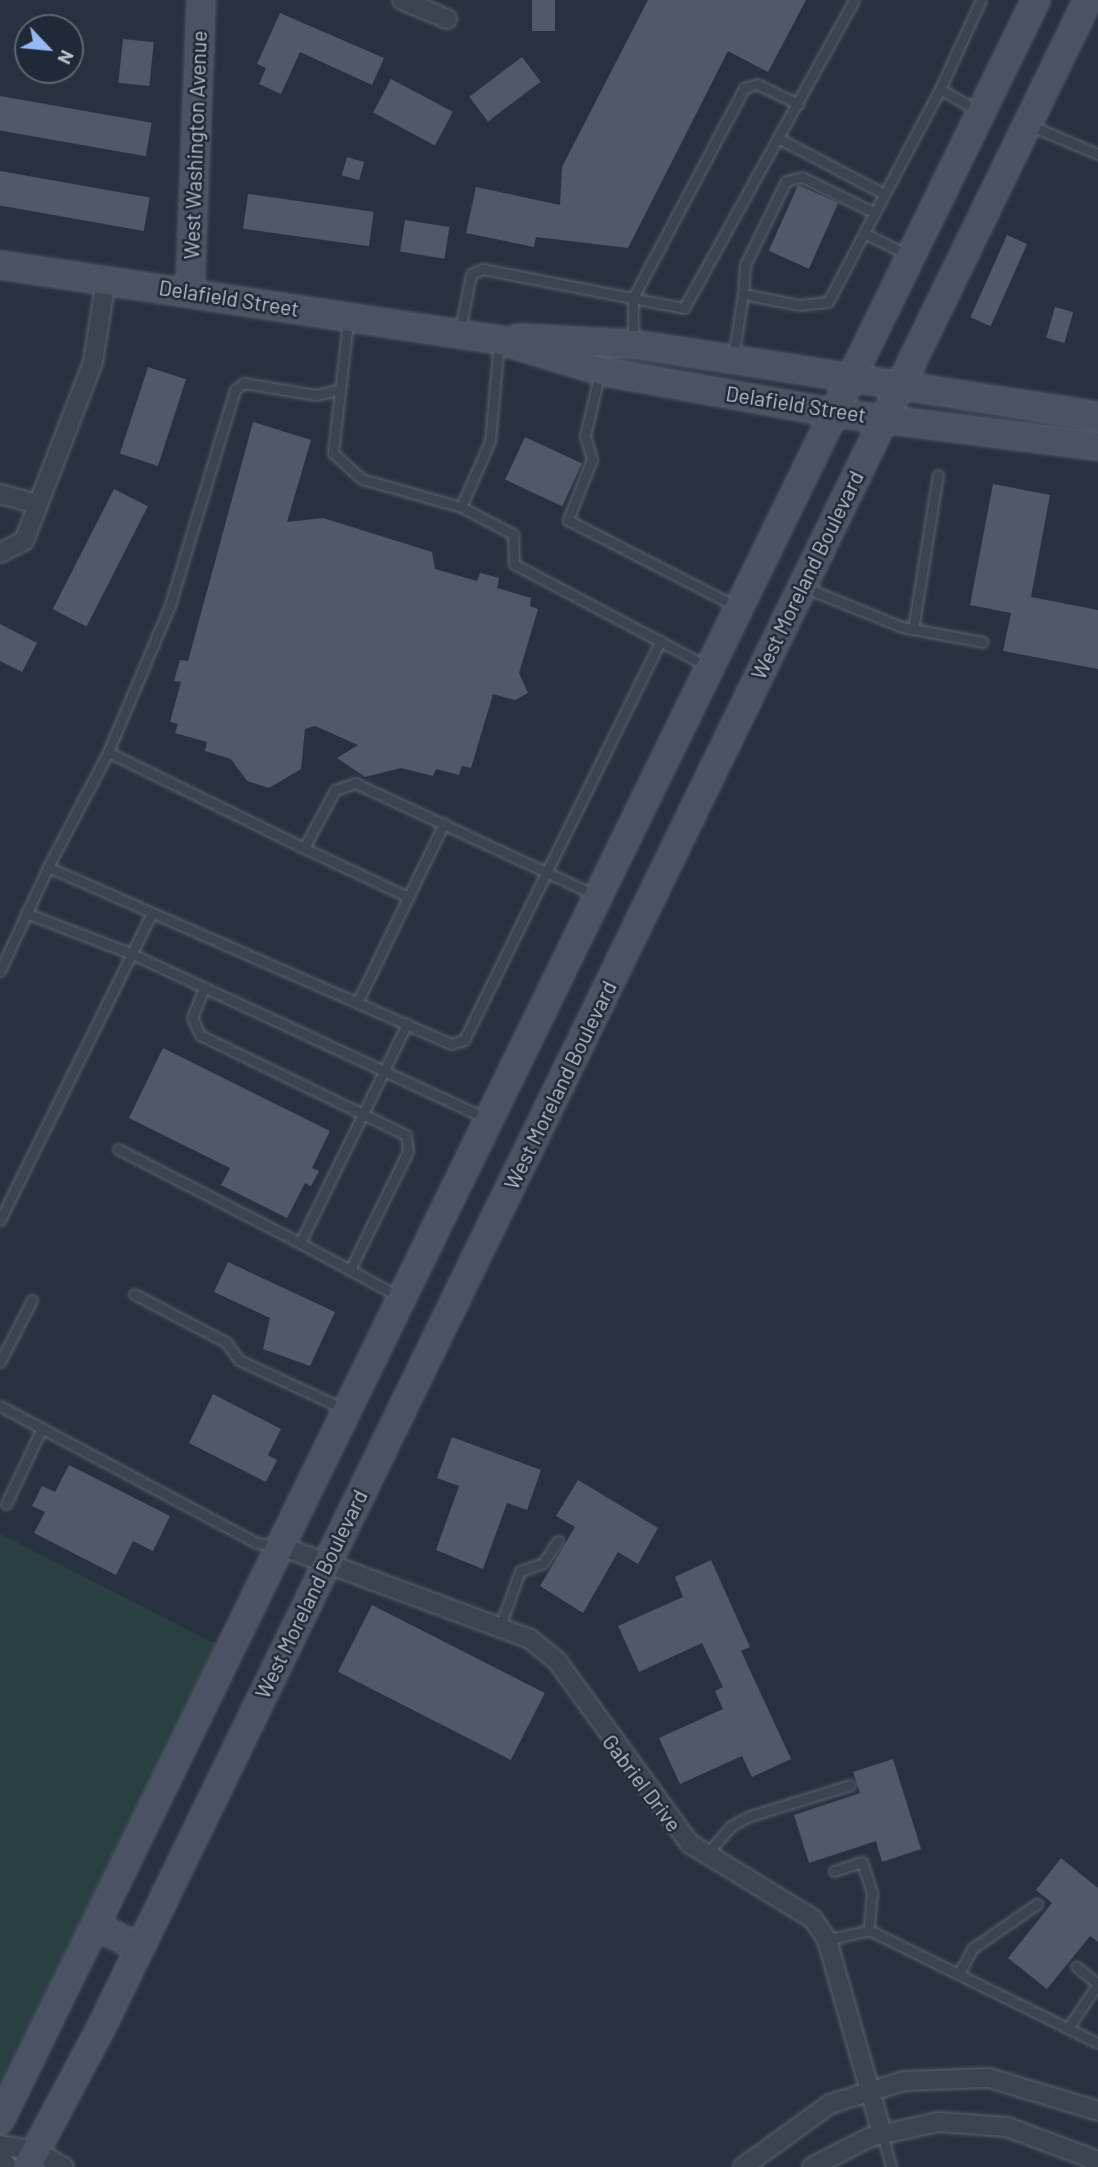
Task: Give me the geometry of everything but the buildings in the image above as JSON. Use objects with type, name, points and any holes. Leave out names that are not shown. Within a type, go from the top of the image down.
[{"type":"street","name":"West Washington Avenue","points":[[190,291],[201,0]]},
{"type":"street","points":[[402,0],[447,19]]},
{"type":"street","points":[[0,2120],[98,1927],[492,1121],[1036,0]]},
{"type":"street","name":"West Moreland Boulevard","points":[[31,2159],[140,1948],[1088,0]]},
{"type":"street","points":[[982,112],[1025,129]]},
{"type":"street","points":[[913,252],[958,266]]},
{"type":"street","name":"Delafield Street","points":[[0,265],[190,291],[499,340],[601,371],[835,412],[1098,446]]},
{"type":"street","points":[[0,553],[24,541],[38,505],[93,362],[106,280]]},
{"type":"street","name":"Delafield Street","points":[[499,340],[633,344],[853,375],[1098,416]]},
{"type":"street","points":[[629,377],[633,344]]},
{"type":"street","points":[[729,394],[733,358]]},
{"type":"street","points":[[1002,434],[1005,401]]},
{"type":"street","points":[[0,494],[38,505]]},
{"type":"street","points":[[760,567],[801,586]]},
{"type":"street","points":[[711,668],[752,688]]},
{"type":"street","points":[[600,897],[641,918]]},
{"type":"street","points":[[492,1121],[533,1140]]},
{"type":"street","points":[[400,1307],[438,1333]]},
{"type":"street","name":"Gabriel Drive","points":[[283,1547],[324,1567],[375,1578],[530,1639],[557,1661],[665,1816],[706,1855],[779,1894],[813,1919],[827,1940],[873,2088],[882,2133]]},
{"type":"street","points":[[98,1927],[140,1948]]},
{"type":"street","points":[[743,2167],[797,2123],[873,2088],[948,2076],[989,2078],[1098,2111]]},
{"type":"street","points":[[813,2167],[882,2133],[972,2122],[1046,2137],[1098,2161]]},
{"type":"street","points":[[0,2145],[31,2159],[64,2167]]},
{"type":"street","points":[[0,2157],[8,2167]]},
{"type":"lane","points":[[459,333],[471,274],[483,269],[684,308],[854,0]]},
{"type":"lane","points":[[743,294],[799,305],[828,302],[940,89],[981,0]]},
{"type":"lane","points":[[633,344],[633,298],[744,88],[757,84],[797,104]]},
{"type":"lane","points":[[940,89],[982,112]]},
{"type":"lane","points":[[1025,129],[1098,154]]},
{"type":"lane","points":[[778,138],[884,194]]},
{"type":"lane","points":[[733,358],[745,265],[786,181],[802,177],[875,213]]},
{"type":"lane","points":[[864,233],[913,252]]},
{"type":"lane","points":[[348,316],[333,453],[362,479],[461,508],[513,534],[514,564],[711,668]]},
{"type":"lane","points":[[461,508],[490,441],[499,340]]},
{"type":"lane","points":[[601,371],[585,436],[592,459],[568,520],[740,608]]},
{"type":"lane","points":[[0,971],[48,867],[108,752],[170,605],[235,390],[244,383],[316,395],[338,390]]},
{"type":"lane","points":[[913,629],[938,475]]},
{"type":"lane","points":[[801,586],[913,629],[984,642]]},
{"type":"lane","points":[[48,867],[451,1044],[464,1040],[660,641]]},
{"type":"lane","points":[[108,752],[408,897]]},
{"type":"lane","points":[[304,848],[335,790],[355,783],[548,870],[600,897]]},
{"type":"lane","points":[[357,1003],[444,823]]},
{"type":"lane","points":[[26,913],[132,954],[492,1121]]},
{"type":"lane","points":[[0,1220],[152,913]]},
{"type":"lane","points":[[204,988],[192,1017],[200,1035],[406,1135],[408,1151],[350,1269]]},
{"type":"lane","points":[[300,1243],[407,1024]]},
{"type":"lane","points":[[118,1149],[350,1269],[400,1307]]},
{"type":"lane","points":[[134,1294],[226,1342],[239,1360],[349,1411]]},
{"type":"lane","points":[[0,1362],[32,1300]]},
{"type":"lane","points":[[0,1406],[257,1543],[283,1547]]},
{"type":"lane","points":[[6,1504],[42,1428]]},
{"type":"lane","points":[[499,1629],[520,1571],[543,1563],[558,1541]]},
{"type":"lane","points":[[706,1855],[731,1826],[751,1816],[850,1785]]},
{"type":"lane","points":[[834,1871],[862,1862],[872,1892],[869,1930]]},
{"type":"lane","points":[[959,1973],[973,1948],[1037,1904]]},
{"type":"lane","points":[[827,1940],[869,1930],[1070,2025],[1098,2043]]},
{"type":"lane","points":[[1070,2025],[1098,1984],[1076,1966]]},
{"type":"lane","points":[[882,2133],[891,2167]]},
{"type":"green space","points":[[0,1534],[216,1644],[0,2085]]}]
